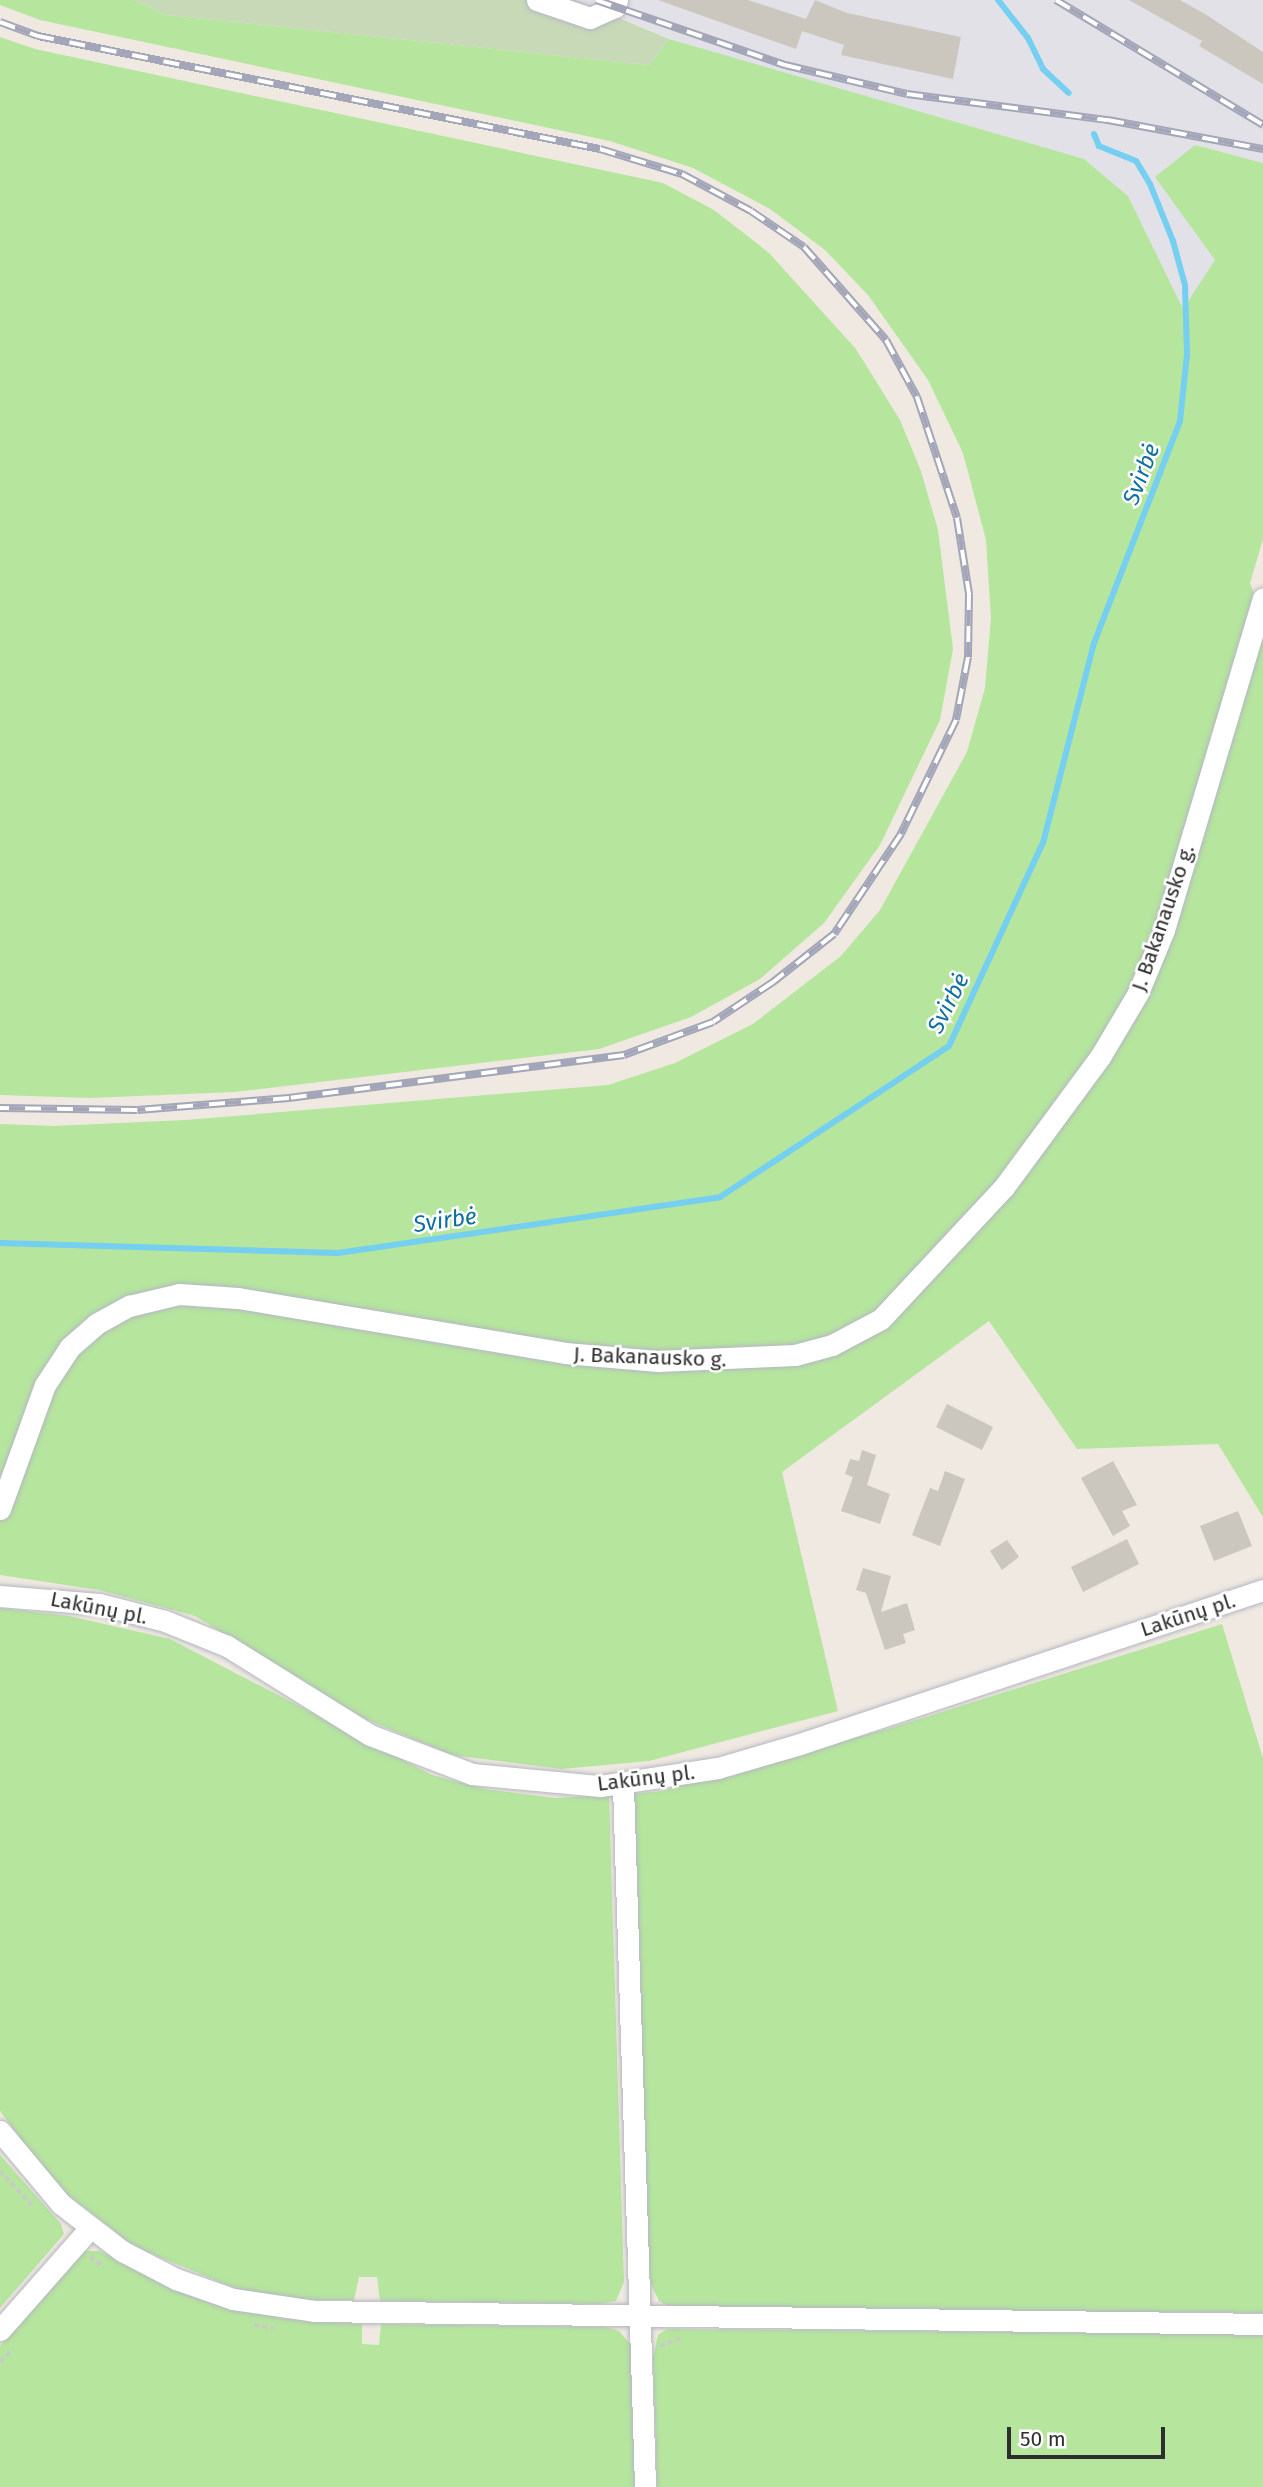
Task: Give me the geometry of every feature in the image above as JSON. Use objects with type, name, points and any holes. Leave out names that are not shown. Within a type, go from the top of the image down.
[{"type":"street","points":[[537,0],[590,18],[615,7],[617,0]]},
{"type":"street","name":"J. Bakanausko g.","points":[[0,1509],[45,1385],[70,1347],[96,1324],[129,1306],[179,1294],[238,1298],[565,1353],[658,1361],[795,1355],[832,1345],[881,1319],[1004,1187],[1100,1056],[1139,993],[1164,930],[1263,598]]},
{"type":"street","name":"Lakūnų pl.","points":[[0,1596],[99,1604],[165,1621],[227,1646],[370,1735],[472,1774],[544,1784],[623,1785],[718,1768],[800,1744],[1263,1590]]},
{"type":"street","points":[[623,1785],[645,2487]]},
{"type":"street","points":[[0,2131],[34,2176],[90,2228],[176,2279],[233,2299],[314,2311],[1263,2324]]},
{"type":"street","points":[[0,2330],[90,2228]]},
{"type":"shaded area","points":[[576,0],[1263,0],[1263,163],[1195,145],[1215,260],[1183,310],[1128,196],[1084,159],[703,52]]},
{"type":"green space","points":[[0,0],[134,0],[166,15],[649,65],[669,39],[1084,159],[1128,196],[1183,309],[1215,260],[1155,177],[1195,145],[1263,163],[1263,539],[1250,583],[1263,618],[1263,1517],[1218,1444],[1077,1449],[989,1321],[782,1472],[838,1711],[649,1761],[561,1769],[452,1755],[363,1718],[195,1616],[99,1590],[0,1575],[0,1124],[54,1126],[185,1120],[608,1085],[675,1063],[753,1024],[841,956],[880,910],[967,752],[985,688],[991,618],[986,540],[963,453],[928,380],[868,295],[825,250],[770,209],[693,168],[610,141],[40,20],[0,5]]},
{"type":"green space","points":[[134,0],[576,0],[669,39],[649,65],[166,15]]},
{"type":"green space","points":[[0,37],[35,49],[663,183],[714,210],[769,253],[856,349],[900,420],[921,471],[938,530],[953,649],[940,720],[880,845],[824,923],[760,979],[691,1017],[599,1049],[234,1092],[89,1098],[0,1095]]},
{"type":"green space","points":[[0,1608],[69,1616],[170,1639],[432,1775],[485,1789],[555,1798],[609,1795],[624,2282],[616,2301],[599,2304],[380,2301],[377,2277],[359,2277],[354,2300],[298,2300],[237,2289],[135,2247],[54,2184],[0,2111]]},
{"type":"green space","points":[[1222,1624],[1263,1758],[1263,2313],[671,2308],[659,2301],[650,2282],[631,1794],[662,1791],[891,1728]]},
{"type":"green space","points":[[0,2155],[61,2224],[64,2234],[0,2308]]},
{"type":"green space","points":[[84,2251],[100,2251],[167,2286],[219,2305],[279,2318],[362,2324],[362,2344],[379,2345],[381,2324],[605,2327],[619,2331],[631,2345],[636,2487],[0,2487],[0,2346]]},
{"type":"green space","points":[[667,2329],[1263,2334],[1263,2487],[657,2487],[653,2358],[658,2335]]},
{"type":"building","points":[[658,0],[748,0],[806,19],[815,0],[847,13],[961,37],[953,79],[841,55],[844,45],[802,31],[796,49]]},
{"type":"building","points":[[1129,0],[1180,0],[1205,14],[1263,52],[1263,84],[1199,46],[1202,41]]},
{"type":"building","points":[[947,1404],[993,1427],[982,1450],[936,1427]]},
{"type":"building","points":[[862,1450],[876,1455],[867,1485],[890,1494],[880,1524],[841,1511],[853,1477],[845,1474],[850,1459],[859,1461]]},
{"type":"building","points":[[1113,1461],[1137,1505],[1122,1511],[1130,1526],[1113,1536],[1081,1478]]},
{"type":"building","points":[[945,1471],[965,1479],[940,1546],[912,1535],[930,1488],[938,1491]]},
{"type":"building","points":[[1238,1511],[1252,1546],[1214,1561],[1200,1526]]},
{"type":"building","points":[[1127,1539],[1139,1564],[1083,1592],[1071,1567]]},
{"type":"building","points":[[1007,1540],[1019,1557],[1002,1570],[990,1551]]},
{"type":"building","points":[[863,1568],[891,1576],[881,1612],[907,1603],[915,1630],[903,1634],[906,1643],[885,1650],[866,1593],[856,1590]]},
{"type":"waterway","name":"Svirbė","points":[[998,0],[1028,38],[1043,69],[1069,93]]},
{"type":"waterway","name":"Svirbė","points":[[0,1243],[338,1253],[720,1197],[949,1046],[1043,843],[1094,643],[1180,421],[1187,354],[1185,285],[1173,241],[1150,184],[1136,161],[1099,146],[1094,134]]},
{"type":"railway","points":[[596,0],[785,65],[907,94],[1108,120],[1263,149]]},
{"type":"railway","points":[[1056,0],[1263,125]]},
{"type":"railway","points":[[0,22],[38,36],[600,149],[682,174],[751,211],[804,247],[886,340],[917,397],[957,518],[969,594],[968,657],[956,720],[901,834],[834,934],[773,982],[713,1022],[624,1055],[289,1098],[137,1110],[0,1108]]}]
